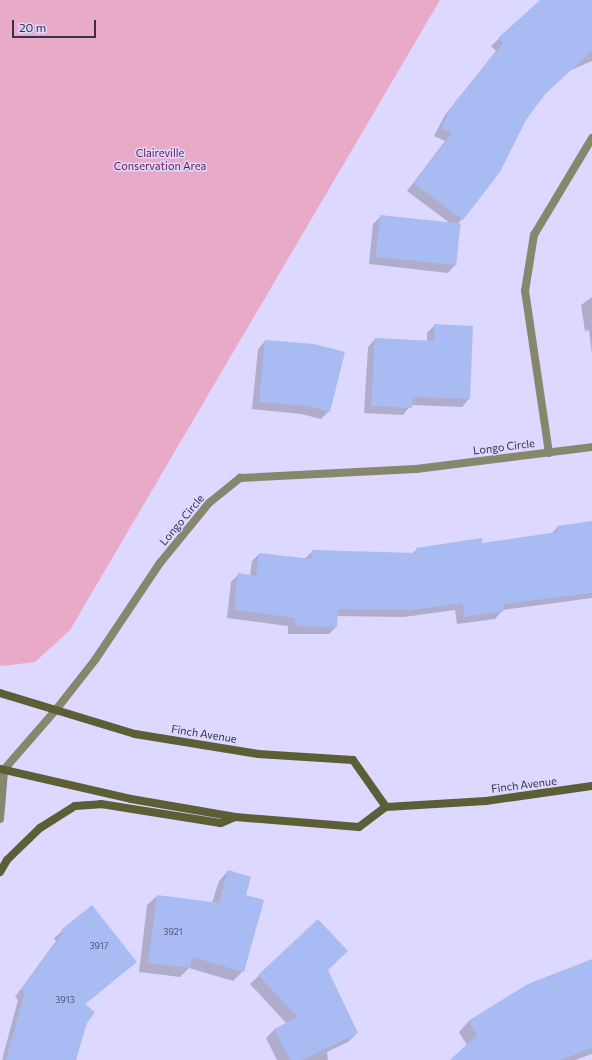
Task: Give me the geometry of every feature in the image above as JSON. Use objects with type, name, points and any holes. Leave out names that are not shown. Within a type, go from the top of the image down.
[{"type":"main road","name":"Finch Avenue","points":[[0,693],[134,734],[258,754],[353,760],[386,807],[486,801],[592,786]]},
{"type":"main road","points":[[1,771],[131,799],[235,817],[359,826],[386,807]]},
{"type":"main road","points":[[0,872],[7,860],[36,831],[52,818],[75,806],[101,804],[221,823],[235,817]]},
{"type":"street","name":"Longo Circle","points":[[549,453],[525,291],[534,235],[592,138]]},
{"type":"street","name":"Longo Circle","points":[[1,771],[55,711],[95,660],[160,563],[209,503],[240,478],[416,469],[592,447]]},
{"type":"street","points":[[0,819],[1,771]]},
{"type":"green space","name":"Claireville Conservation Area","points":[[0,0],[440,0],[70,630],[35,662],[2,666],[0,665]]},
{"type":"building","points":[[540,0],[592,0],[592,51],[546,93],[526,120],[500,172],[463,220],[414,183],[452,133],[441,128],[452,106],[503,43],[498,38]]},
{"type":"building","points":[[380,215],[461,223],[456,265],[376,257]]},
{"type":"building","points":[[434,324],[473,326],[470,399],[413,397],[412,408],[371,406],[375,338],[434,341]]},
{"type":"building","points":[[265,340],[314,344],[345,352],[330,412],[309,406],[259,402]]},
{"type":"building","points":[[592,521],[592,593],[503,604],[504,611],[464,617],[463,603],[412,610],[338,609],[337,627],[295,626],[295,618],[234,610],[238,573],[256,576],[259,553],[312,559],[312,550],[417,553],[416,548],[482,538],[482,543],[558,532],[557,526]]},
{"type":"building","points":[[228,870],[251,877],[246,895],[264,900],[244,972],[192,957],[190,968],[148,963],[157,895],[219,903]]},
{"type":"building","points":[[92,905],[137,962],[85,1004],[95,1012],[87,1023],[76,1060],[6,1060],[25,992],[21,989],[63,933],[61,930]]},
{"type":"building","points":[[318,919],[348,951],[328,970],[358,1033],[302,1060],[290,1060],[274,1029],[298,1017],[258,975]]},
{"type":"building","points":[[592,959],[592,1048],[560,1060],[450,1060],[477,1035],[468,1021],[528,984]]}]
